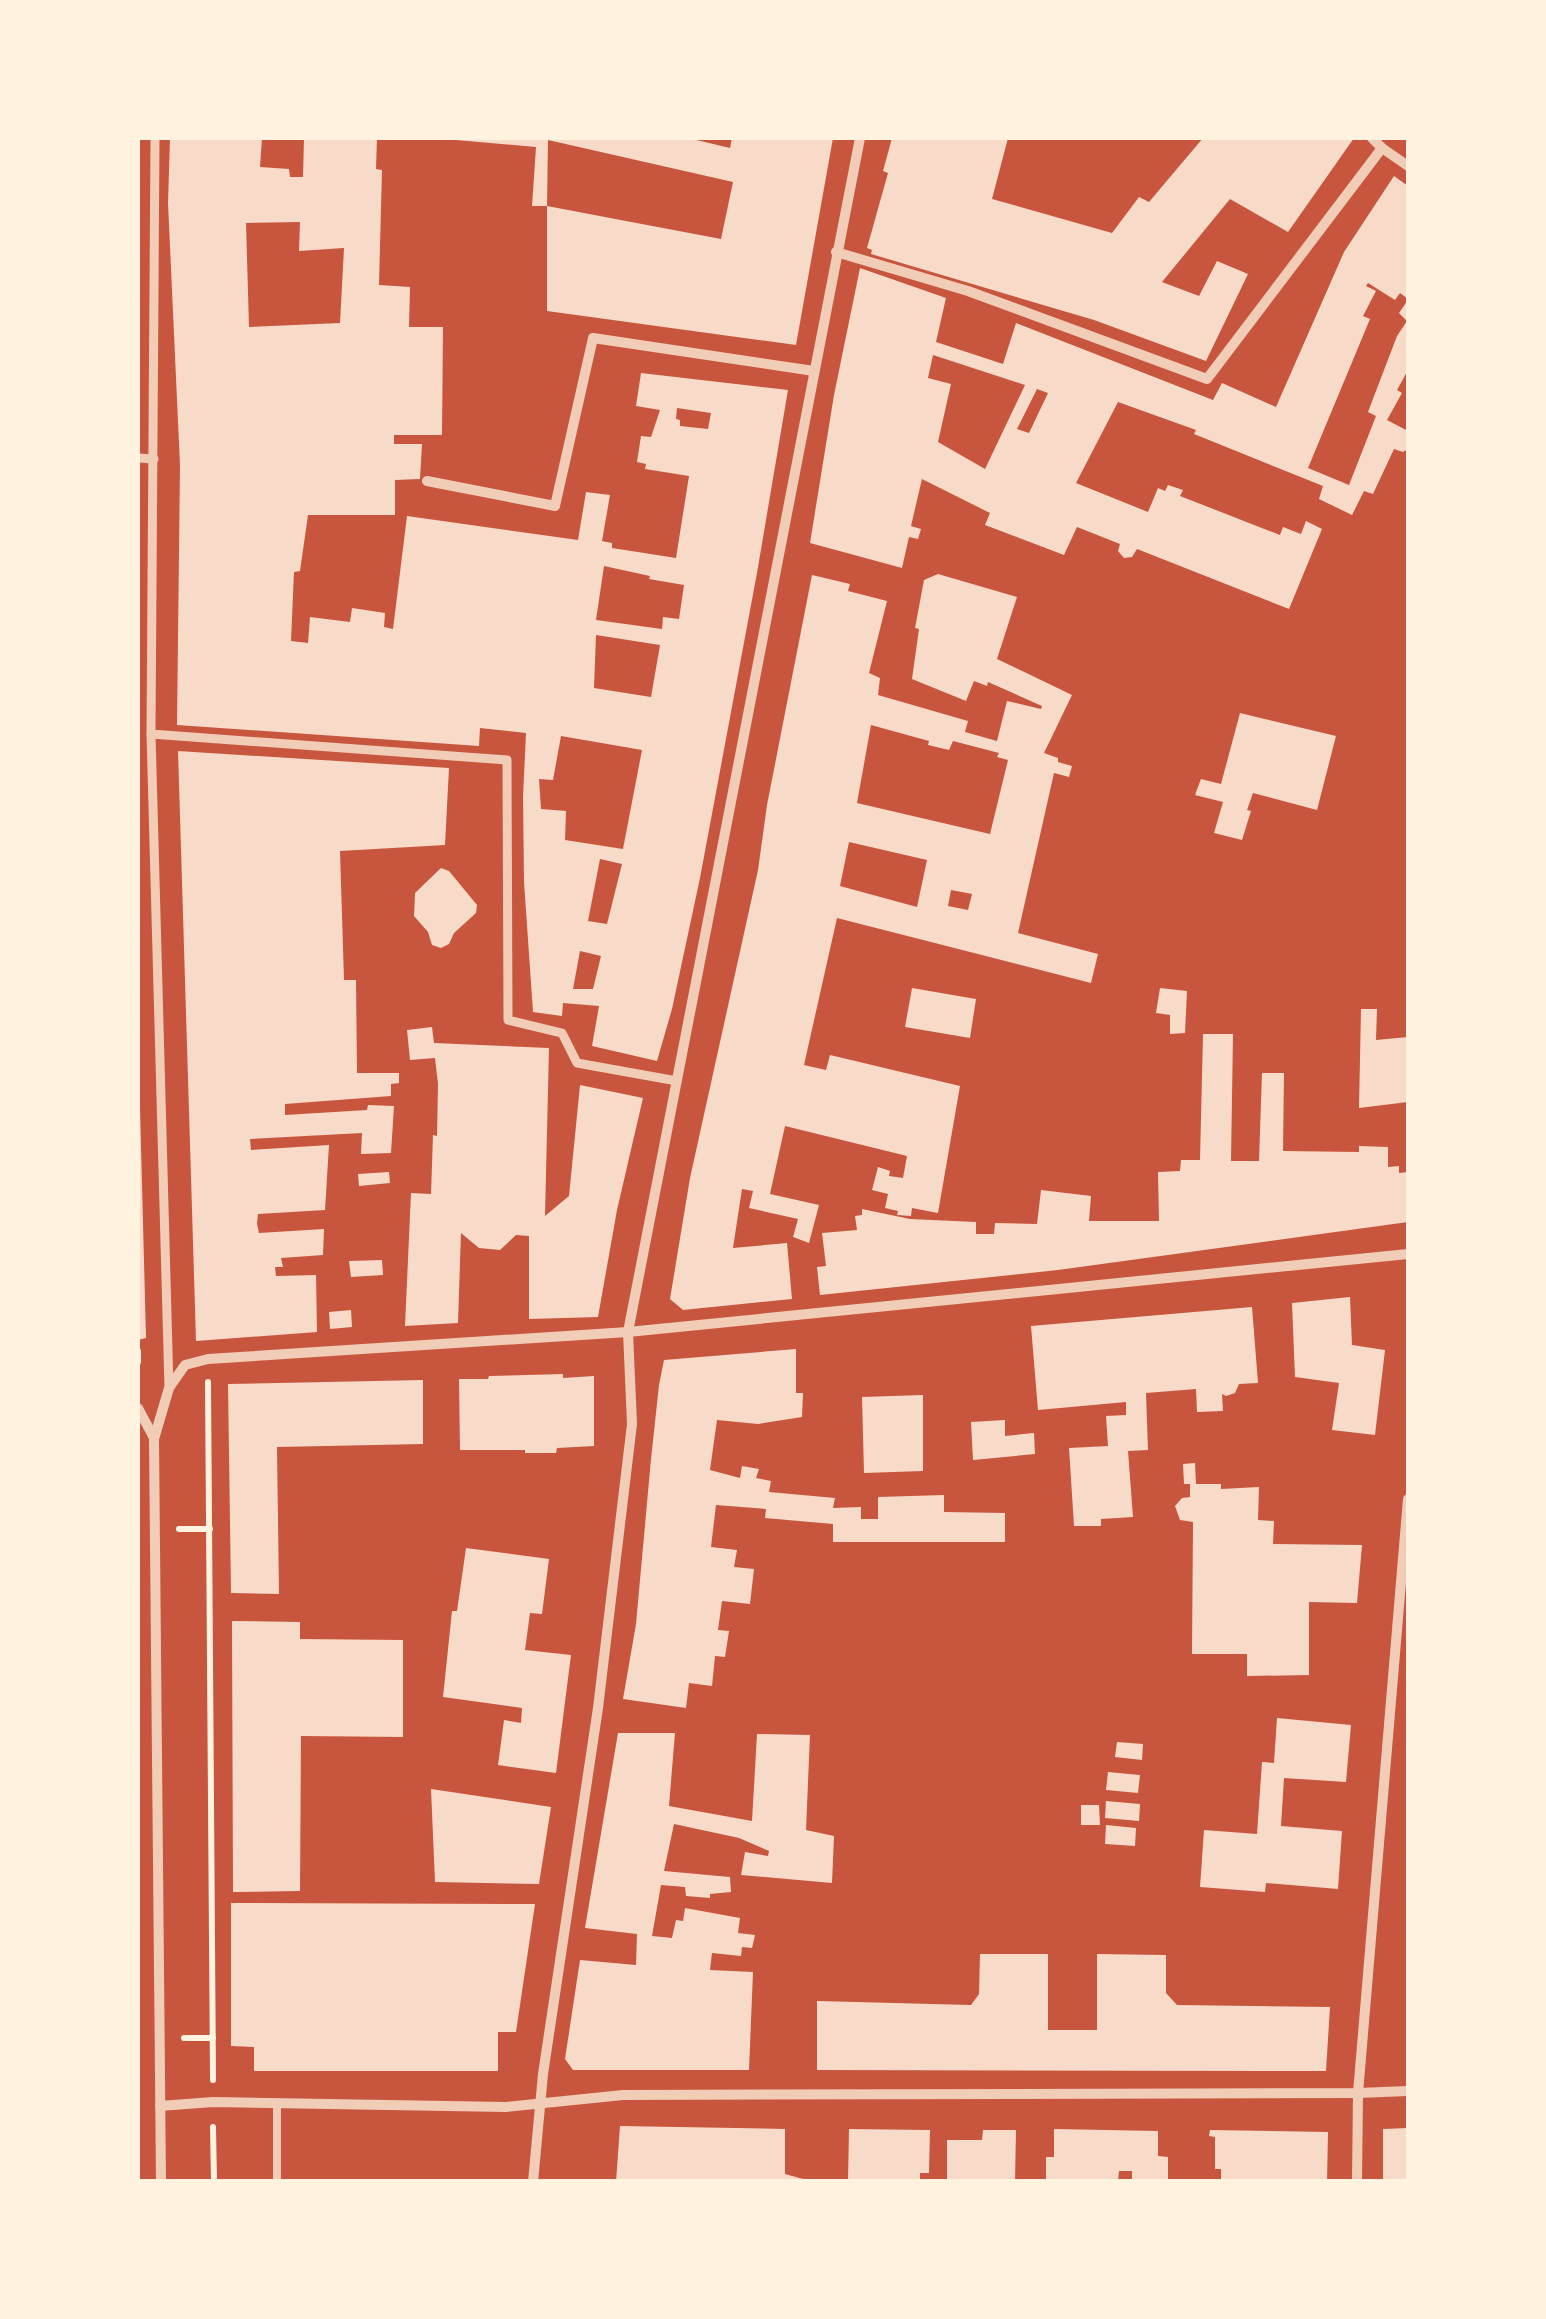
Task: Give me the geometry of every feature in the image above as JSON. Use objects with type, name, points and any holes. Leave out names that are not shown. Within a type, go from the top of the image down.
[{"type":"street","points":[[155,138],[151,734],[169,1388],[154,1439],[162,2182]]},
{"type":"street","points":[[533,2182],[539,2104],[598,1708],[632,1424],[628,1332],[860,138]]},
{"type":"street","points":[[1372,138],[1408,166]]},
{"type":"street","points":[[836,252],[968,291],[1208,379],[1382,148]]},
{"type":"street","points":[[427,481],[555,506],[593,338],[814,370]]},
{"type":"street","points":[[138,458],[154,458]]},
{"type":"street","points":[[151,734],[507,760],[508,1020],[562,1033],[578,1063],[677,1080]]},
{"type":"street","points":[[169,1388],[185,1365],[208,1359],[628,1332],[1408,1254]]},
{"type":"street","points":[[138,1408],[154,1439]]},
{"type":"street","points":[[1357,2182],[1358,2093],[1408,1499]]},
{"type":"street","points":[[160,2106],[213,2102],[428,2107],[539,2104],[624,2095],[1408,2091]]},
{"type":"lane","points":[[277,2182],[278,2104]]},
{"type":"path","points":[[138,1352],[138,1362]]},
{"type":"path","points":[[208,1359],[214,2182]]},
{"type":"building","points":[[170,138],[262,138],[260,167],[289,169],[290,177],[303,177],[304,138],[377,138],[376,169],[382,170],[379,285],[410,287],[409,327],[443,327],[442,435],[394,435],[394,444],[422,444],[420,479],[395,480],[395,515],[308,515],[300,571],[294,572],[291,641],[308,643],[310,617],[350,622],[352,608],[385,613],[384,627],[393,629],[407,516],[578,540],[586,492],[610,495],[602,541],[612,543],[612,548],[676,558],[689,476],[645,469],[646,464],[637,462],[641,436],[651,437],[660,410],[636,406],[641,373],[788,390],[700,878],[657,1061],[592,1046],[599,1006],[563,1003],[562,1016],[533,1012],[524,882],[526,733],[480,728],[479,746],[177,725],[180,465],[168,203]],"holes":[[[300,222],[299,251],[344,248],[340,323],[249,327],[246,223]],[[677,408],[711,413],[708,429],[680,426],[676,419]],[[604,566],[684,585],[679,619],[663,617],[662,629],[596,620]],[[596,635],[660,645],[651,697],[594,688]],[[561,736],[642,750],[623,849],[565,840],[566,811],[541,809],[539,779],[553,780]],[[600,859],[622,864],[607,924],[588,921]],[[580,951],[601,956],[593,989],[573,989]]]},
{"type":"building","points":[[688,138],[730,148],[732,138],[833,138],[796,345],[547,311],[547,206],[532,206],[536,147],[456,140]],"holes":[[[548,140],[733,182],[721,239],[547,206]]]},
{"type":"building","points":[[892,138],[1008,138],[992,199],[1112,233],[1139,197],[1149,202],[1203,138],[1354,138],[1288,232],[1230,199],[1162,282],[1199,296],[1217,261],[1248,274],[1206,361],[1094,320],[871,254],[872,250],[867,248],[888,173],[883,171]]},
{"type":"building","points":[[1394,176],[1408,186],[1408,299],[1400,293],[1395,300],[1368,283],[1366,286],[1376,291],[1363,316],[1370,319],[1308,468],[1349,485],[1376,416],[1368,412],[1397,336],[1407,321],[1399,313],[1408,300],[1408,370],[1397,390],[1402,393],[1387,420],[1408,431],[1408,449],[1394,449],[1373,494],[1364,491],[1352,515],[1319,499],[1323,486],[1194,434],[1196,430],[1118,402],[1076,483],[1148,512],[1158,488],[1165,491],[1168,485],[1183,490],[1180,496],[1280,535],[1283,527],[1301,534],[1306,521],[1322,529],[1289,609],[1137,549],[1132,557],[1124,558],[1118,551],[1120,544],[1077,527],[1064,555],[985,525],[990,513],[922,479],[911,526],[921,529],[918,539],[909,537],[902,568],[810,543],[860,268],[946,298],[936,342],[1003,364],[1016,323],[1213,400],[1222,383],[1276,407],[1344,252]],"holes":[[[933,355],[1025,385],[985,469],[938,442],[951,384],[928,378]],[[1037,389],[1048,393],[1029,433],[1017,429]]]},
{"type":"building","points":[[938,574],[1017,597],[997,659],[1072,695],[1044,753],[1072,766],[1069,777],[1054,773],[1018,933],[1098,954],[1091,983],[837,918],[804,1065],[826,1070],[830,1055],[960,1086],[938,1213],[912,1208],[911,1216],[897,1215],[898,1211],[885,1208],[888,1194],[872,1190],[878,1167],[890,1171],[889,1176],[903,1178],[907,1156],[785,1126],[770,1194],[819,1205],[809,1243],[793,1237],[798,1219],[749,1208],[753,1191],[742,1189],[733,1248],[787,1243],[792,1299],[683,1310],[670,1299],[690,1178],[758,870],[812,575],[850,584],[848,591],[887,601],[869,673],[880,678],[878,695],[968,721],[965,732],[997,741],[1007,701],[1041,709],[1042,706],[988,682],[987,686],[974,681],[966,701],[912,679],[919,629],[915,628],[924,580]],"holes":[[[871,725],[929,741],[928,745],[949,750],[953,741],[999,753],[997,757],[1008,760],[990,834],[857,803]],[[849,842],[927,860],[917,907],[840,886]],[[951,890],[972,894],[968,910],[948,906]]]},
{"type":"building","points":[[1240,713],[1336,736],[1317,810],[1253,793],[1242,840],[1214,833],[1223,802],[1195,795],[1201,779],[1221,784]]},
{"type":"building","points":[[178,751],[449,768],[445,845],[340,851],[344,980],[356,980],[357,1073],[399,1073],[399,1083],[391,1084],[391,1096],[285,1104],[285,1115],[367,1110],[368,1105],[394,1106],[391,1153],[361,1154],[362,1133],[250,1139],[251,1150],[329,1145],[325,1210],[258,1214],[257,1224],[259,1233],[324,1229],[323,1255],[281,1258],[283,1267],[275,1267],[276,1276],[316,1275],[317,1332],[196,1341]]},
{"type":"building","points":[[441,868],[449,871],[477,905],[476,913],[441,948],[432,945],[428,932],[414,916],[415,893]]},
{"type":"building","points":[[912,988],[976,999],[970,1038],[905,1027]]},
{"type":"building","points":[[1160,988],[1187,991],[1185,1033],[1170,1034],[1170,1015],[1156,1013]]},
{"type":"building","points":[[1361,1009],[1377,1009],[1376,1040],[1408,1037],[1408,1102],[1359,1108]]},
{"type":"building","points":[[432,1027],[434,1043],[549,1048],[545,1216],[569,1196],[580,1085],[643,1098],[598,1317],[529,1319],[529,1236],[516,1235],[500,1250],[479,1248],[461,1233],[458,1323],[405,1326],[411,1193],[431,1194],[438,1084],[435,1058],[410,1060],[407,1030]]},
{"type":"building","points":[[1203,1034],[1233,1034],[1231,1161],[1259,1161],[1262,1073],[1284,1073],[1283,1151],[1359,1152],[1359,1146],[1388,1147],[1388,1167],[1399,1166],[1399,1173],[1408,1172],[1408,1222],[1058,1270],[820,1295],[817,1267],[826,1266],[822,1233],[857,1230],[855,1216],[862,1215],[862,1209],[910,1219],[976,1222],[976,1234],[994,1234],[995,1223],[1037,1224],[1041,1190],[1091,1196],[1089,1221],[1159,1221],[1158,1172],[1180,1171],[1181,1160],[1200,1160]]},
{"type":"building","points":[[138,1109],[146,1338],[138,1340]]},
{"type":"building","points":[[389,1172],[390,1183],[359,1186],[358,1174]]},
{"type":"building","points":[[382,1260],[383,1275],[351,1277],[349,1261]]},
{"type":"building","points":[[1350,1297],[1352,1345],[1385,1350],[1375,1435],[1332,1430],[1339,1383],[1295,1377],[1292,1303]]},
{"type":"building","points":[[1252,1307],[1258,1383],[1239,1384],[1235,1393],[1222,1394],[1223,1411],[1197,1412],[1196,1389],[1146,1393],[1148,1450],[1128,1451],[1133,1517],[1101,1519],[1101,1526],[1074,1526],[1069,1448],[1108,1446],[1106,1416],[1126,1415],[1126,1402],[1038,1410],[1031,1326]]},
{"type":"building","points":[[351,1310],[352,1327],[330,1329],[329,1312]]},
{"type":"building","points":[[796,1349],[796,1393],[803,1393],[802,1417],[758,1424],[717,1420],[710,1470],[740,1478],[742,1466],[759,1469],[756,1478],[771,1481],[769,1492],[835,1498],[833,1508],[861,1507],[861,1519],[878,1519],[878,1497],[944,1495],[944,1512],[1005,1513],[1005,1542],[833,1542],[833,1524],[765,1518],[766,1509],[716,1505],[711,1547],[737,1550],[734,1567],[754,1569],[750,1604],[722,1601],[718,1630],[729,1631],[725,1657],[715,1656],[712,1686],[689,1683],[686,1708],[623,1699],[636,1624],[664,1360]]},
{"type":"building","points":[[563,1374],[563,1378],[594,1376],[594,1446],[557,1448],[556,1453],[460,1450],[459,1379]]},
{"type":"building","points":[[423,1380],[423,1444],[277,1447],[279,1594],[231,1593],[228,1384]]},
{"type":"building","points":[[923,1395],[923,1471],[864,1473],[862,1397]]},
{"type":"building","points":[[1005,1420],[1005,1436],[1034,1433],[1035,1454],[973,1460],[971,1422]]},
{"type":"building","points":[[1195,1463],[1196,1484],[1221,1484],[1221,1489],[1259,1487],[1258,1520],[1274,1521],[1273,1544],[1362,1545],[1357,1603],[1309,1602],[1309,1675],[1247,1676],[1247,1654],[1192,1654],[1193,1522],[1180,1520],[1175,1506],[1182,1498],[1190,1497],[1190,1484],[1184,1484],[1183,1464]]},
{"type":"building","points":[[466,1548],[549,1559],[542,1614],[530,1613],[525,1650],[571,1655],[556,1773],[498,1765],[504,1720],[521,1723],[522,1708],[443,1697],[452,1611],[457,1611]]},
{"type":"building","points":[[232,1621],[300,1622],[300,1639],[403,1640],[403,1737],[301,1736],[300,1891],[233,1892]]},
{"type":"building","points":[[1277,1718],[1351,1725],[1346,1782],[1284,1778],[1281,1826],[1342,1831],[1338,1889],[1266,1883],[1265,1892],[1200,1887],[1204,1830],[1257,1834],[1262,1762],[1274,1763]]},
{"type":"building","points":[[618,1733],[675,1733],[669,1806],[752,1821],[757,1734],[810,1735],[806,1830],[834,1836],[832,1883],[741,1875],[745,1852],[768,1856],[769,1851],[739,1838],[674,1824],[664,1871],[730,1877],[731,1892],[710,1894],[710,1898],[686,1896],[685,1887],[661,1885],[652,1936],[672,1938],[676,1920],[683,1921],[685,1908],[740,1918],[738,1933],[755,1935],[752,1948],[742,1947],[741,1956],[712,1953],[710,1970],[753,1972],[749,2070],[573,2070],[565,2059],[580,1960],[636,1965],[637,1934],[585,1928]]},
{"type":"building","points":[[1117,1742],[1143,1744],[1142,1760],[1115,1757]]},
{"type":"building","points":[[1108,1772],[1140,1775],[1138,1793],[1106,1790]]},
{"type":"building","points":[[431,1789],[551,1807],[539,1884],[435,1882]]},
{"type":"building","points":[[1106,1801],[1140,1804],[1139,1821],[1105,1818]]},
{"type":"building","points":[[1081,1805],[1099,1805],[1100,1825],[1081,1825]]},
{"type":"building","points":[[1106,1825],[1136,1828],[1135,1846],[1105,1844]]},
{"type":"building","points":[[231,1903],[535,1904],[516,2032],[498,2032],[498,2071],[254,2071],[254,2047],[231,2046]]},
{"type":"building","points":[[980,1954],[1048,1954],[1048,2030],[1097,2030],[1097,1954],[1166,1955],[1166,1993],[1177,2005],[1330,2007],[1326,2071],[817,2070],[817,2001],[971,2005],[979,1994]]},
{"type":"building","points":[[620,2126],[785,2129],[785,2174],[814,2182],[616,2182]]},
{"type":"building","points":[[1408,2128],[1408,2182],[1383,2182],[1383,2129]]},
{"type":"building","points":[[849,2129],[930,2130],[929,2173],[920,2173],[920,2182],[848,2182]]},
{"type":"building","points":[[1054,2129],[1158,2131],[1158,2156],[1168,2157],[1168,2182],[1132,2182],[1132,2171],[1119,2171],[1118,2182],[1046,2182],[1046,2157],[1054,2157]]},
{"type":"building","points":[[983,2130],[1016,2130],[1015,2182],[947,2182],[947,2140],[982,2140]]},
{"type":"building","points":[[1210,2130],[1328,2132],[1327,2182],[1221,2182],[1221,2169],[1215,2169],[1215,2137],[1209,2136]]}]
